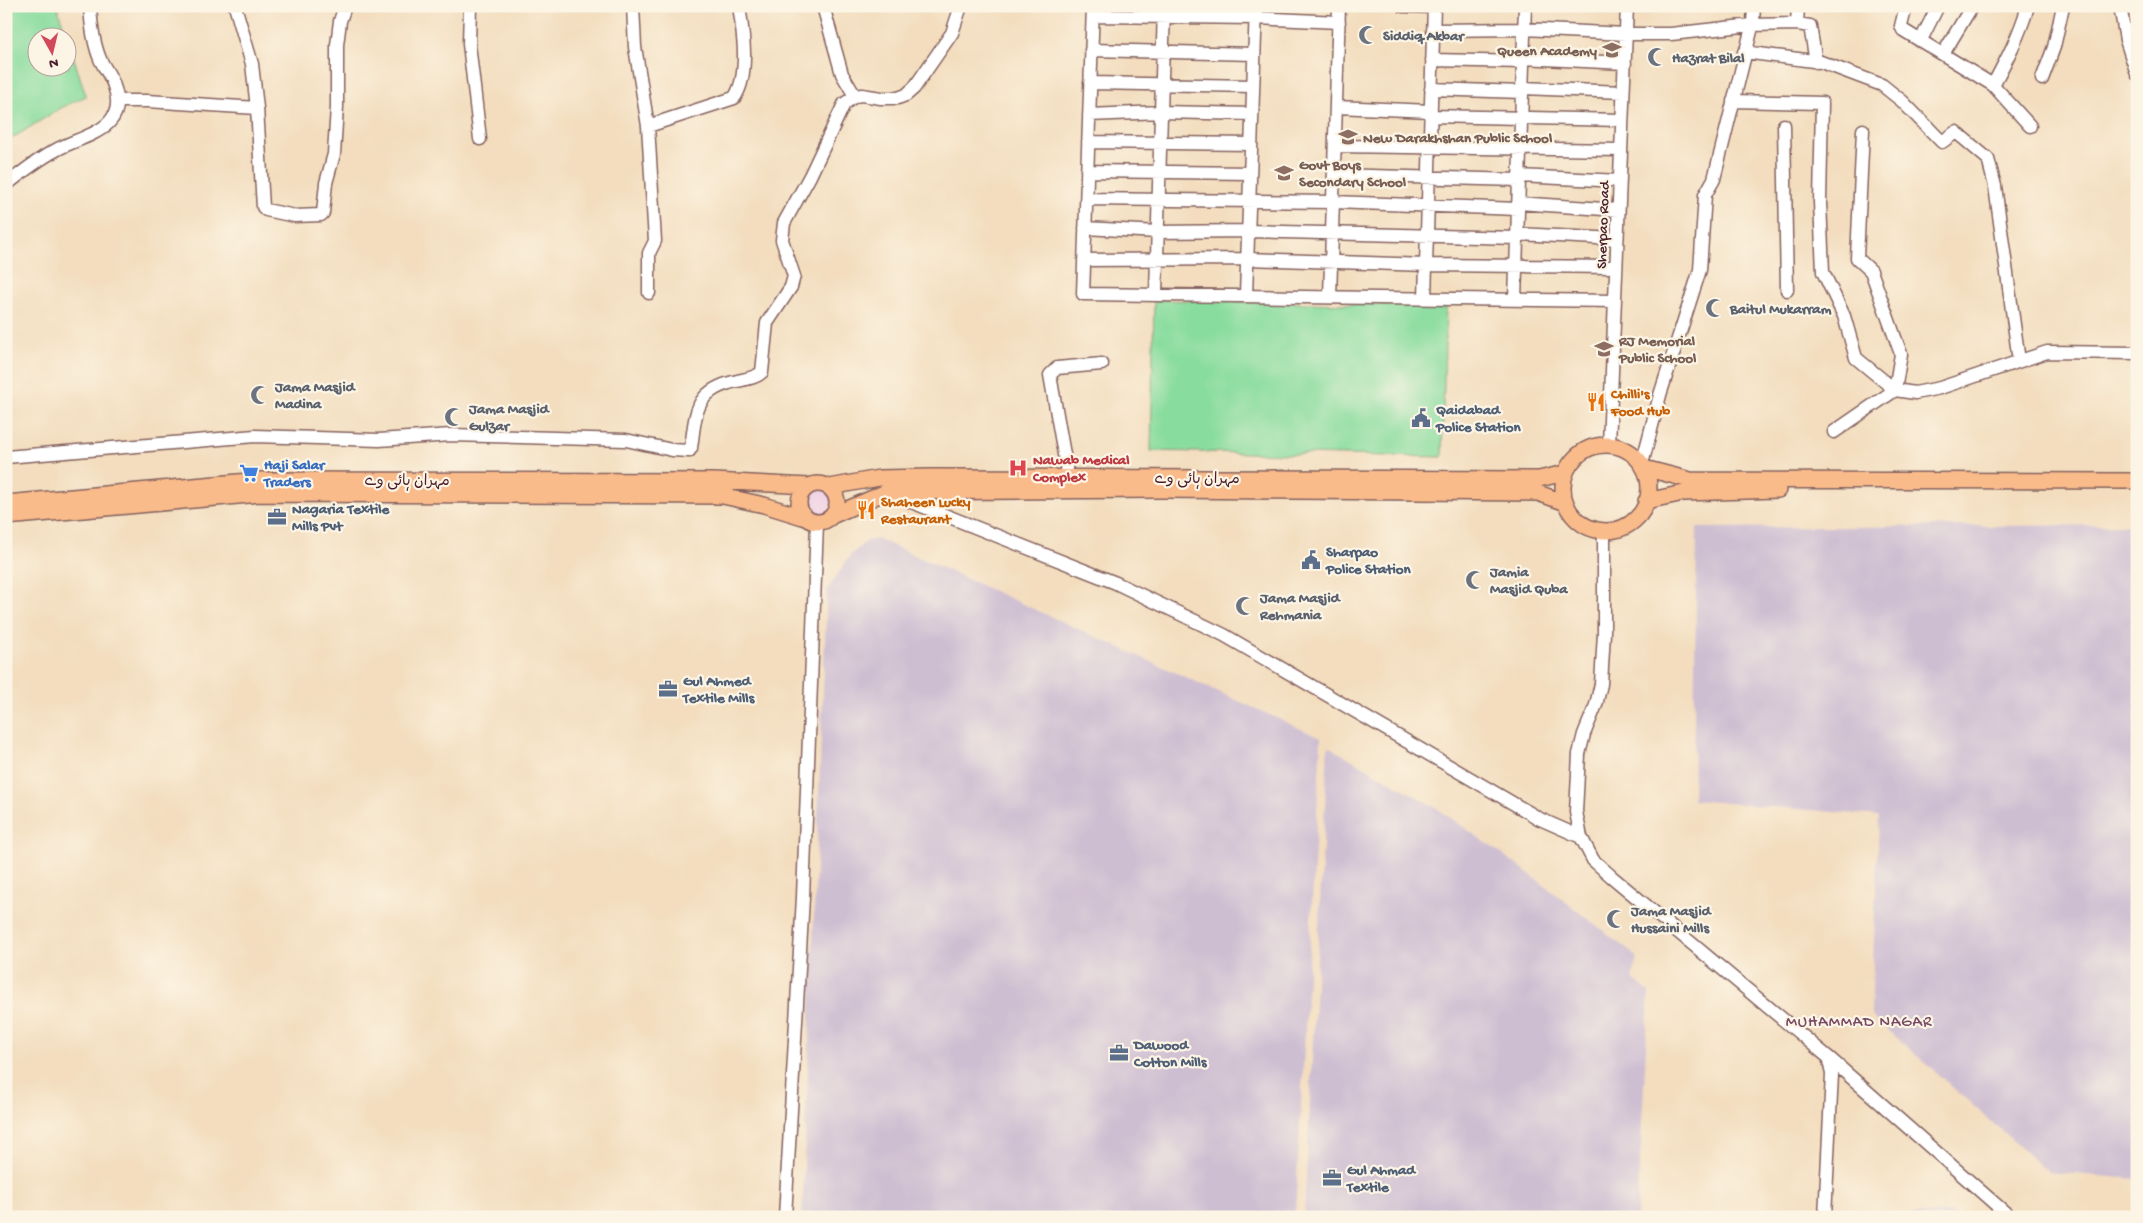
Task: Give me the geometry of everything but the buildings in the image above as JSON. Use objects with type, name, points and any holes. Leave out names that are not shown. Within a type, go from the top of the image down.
[{"type":"main road","points":[[1609,445],[1622,448],[1633,454],[1643,466],[1648,478],[1646,501],[1636,518],[1616,530],[1592,528],[1581,523],[1572,514],[1566,503],[1563,488],[1565,473],[1575,458],[1590,448],[1609,445]]},
{"type":"main road","points":[[1643,466],[1690,480],[2054,486],[2137,491]]},
{"type":"main road","name":"مہران ہائی وے","points":[[830,487],[880,478],[1539,479],[1565,473]]},
{"type":"main road","name":"مہران ہائی وے","points":[[6,504],[260,480],[714,481],[809,486]]},
{"type":"main road","points":[[1646,501],[1684,493],[2054,486],[2137,482]]},
{"type":"main road","points":[[811,521],[801,512],[799,505],[800,497],[809,486],[816,484],[830,487],[838,500],[838,507],[834,515]]},
{"type":"main road","points":[[6,517],[260,494],[723,496],[764,505],[811,521],[828,520],[834,515],[886,492],[1171,490],[1538,493],[1566,503]]},
{"type":"street","points":[[6,185],[57,149],[97,133],[113,117],[118,101],[114,86],[100,58],[94,38],[90,6]]},
{"type":"street","points":[[235,6],[252,64],[257,108],[262,207],[266,210],[295,216],[322,215],[326,183],[334,154],[338,88],[337,45],[340,21],[345,6]]},
{"type":"street","points":[[470,6],[469,44],[480,139]]},
{"type":"street","points":[[633,6],[636,47],[648,126],[654,240],[649,253],[649,293]]},
{"type":"street","points":[[648,126],[734,98],[738,93],[744,60],[744,38],[739,6]]},
{"type":"street","points":[[823,6],[842,74],[856,96]]},
{"type":"street","points":[[6,457],[255,436],[379,440],[451,435],[626,440],[672,450],[689,451],[698,408],[708,392],[721,384],[754,377],[762,372],[767,323],[791,287],[794,276],[782,240],[784,223],[810,176],[844,104],[856,96],[890,99],[906,95],[914,88],[952,33],[962,6]]},
{"type":"street","points":[[1330,297],[1339,6]]},
{"type":"street","points":[[1402,6],[1434,7],[1425,298]]},
{"type":"street","points":[[1515,299],[1525,6]]},
{"type":"street","name":"Sherpao Road","points":[[1609,445],[1627,6]]},
{"type":"street","points":[[1643,466],[1660,395],[1700,270],[1705,195],[1714,179],[1752,25],[1754,6]]},
{"type":"street","points":[[1797,24],[1798,6]]},
{"type":"street","points":[[1906,6],[1901,28],[1993,85],[2030,126]]},
{"type":"street","points":[[1921,40],[1938,6]]},
{"type":"street","points":[[1942,54],[1972,6]]},
{"type":"street","points":[[1993,85],[2009,56],[2023,24],[2028,6]]},
{"type":"street","points":[[2042,79],[2054,46],[2063,6]]},
{"type":"street","points":[[2120,6],[2126,40],[2137,74]]},
{"type":"street","points":[[1339,22],[1256,12],[1093,11],[1083,294],[1615,301]]},
{"type":"street","points":[[1156,294],[1164,12]]},
{"type":"street","points":[[1246,295],[1256,12]]},
{"type":"street","points":[[1433,30],[1524,29],[1626,34],[1671,34],[1752,25],[1797,24],[1810,26],[1816,62]]},
{"type":"street","points":[[1091,50],[1254,54]]},
{"type":"street","points":[[1744,52],[1816,62],[1882,85],[1902,101],[1942,142],[1956,132],[1988,159],[1995,186],[2019,361]]},
{"type":"street","points":[[1432,60],[1624,63]]},
{"type":"street","points":[[1090,82],[1253,86]]},
{"type":"street","points":[[1431,89],[1623,92]]},
{"type":"street","points":[[118,101],[257,108]]},
{"type":"street","points":[[1732,101],[1822,103],[1820,202],[1823,272],[1844,316],[1856,358],[1895,390],[1915,393],[1940,388],[2047,352],[2137,353]]},
{"type":"street","points":[[1336,107],[1521,119],[1622,120]]},
{"type":"street","points":[[1089,114],[1161,112],[1252,114]]},
{"type":"street","points":[[1784,124],[1787,290]]},
{"type":"street","points":[[1834,432],[1895,390],[1901,354],[1871,271],[1857,258],[1863,130]]},
{"type":"street","points":[[1088,142],[1251,144]]},
{"type":"street","points":[[1334,146],[1621,150]]},
{"type":"street","points":[[1087,171],[1250,173]]},
{"type":"street","points":[[1334,174],[1428,178],[1620,181]]},
{"type":"street","points":[[1086,199],[1333,202],[1618,210]]},
{"type":"street","points":[[1085,228],[1158,232],[1248,231],[1617,239]]},
{"type":"street","points":[[1084,260],[1247,260],[1426,265],[1616,267]]},
{"type":"street","points":[[1068,477],[1050,375],[1057,368],[1102,364]]},
{"type":"street","points":[[886,492],[1116,583],[1224,635],[1540,819],[1581,837]]},
{"type":"street","points":[[785,1217],[803,897],[811,521]]},
{"type":"street","points":[[1604,530],[1604,633],[1601,684],[1596,705],[1584,734],[1579,754],[1576,812],[1581,837],[1593,860],[1828,1057],[2010,1217]]},
{"type":"street","points":[[1825,1217],[1832,1074],[1828,1057]]},
{"type":"shaded area","points":[[818,489],[828,493],[832,503],[828,513],[818,517],[808,513],[804,503],[808,493]]},
{"type":"shaded area","points":[[2137,525],[2137,1179],[2048,1172],[1871,1015],[1879,816],[1693,800],[1697,528]]},
{"type":"shaded area","points":[[878,539],[1321,738],[1295,1217],[802,1217],[827,590],[850,556],[866,541]]},
{"type":"shaded area","points":[[1328,746],[1438,809],[1523,869],[1637,957],[1632,978],[1649,992],[1637,1217],[1304,1217]]},
{"type":"shaded area","points":[[1952,1213],[1956,1217],[1862,1217]]},
{"type":"green space","points":[[6,6],[57,6],[64,28],[28,28],[28,78],[78,78],[78,71],[86,96],[61,108],[6,142]]},
{"type":"green space","points":[[1154,300],[1446,306],[1442,457],[1151,451]]},
{"type":"place","name":"Siddiq Akbar","points":[[1368,35]]},
{"type":"place","name":"Queen Academy","points":[[1612,50]]},
{"type":"place","name":"Hazrat Bilal","points":[[1657,57]]},
{"type":"place","name":"New Darakhshan Public School","points":[[1348,137]]},
{"type":"place","name":"Govt Boys Secondary School","points":[[1284,173]]},
{"type":"place","name":"Baitul Mukarram","points":[[1715,308]]},
{"type":"place","name":"RJ Memorial Public School","points":[[1604,349]]},
{"type":"place","name":"Jama Masjid Madina","points":[[260,395]]},
{"type":"place","name":"Chilli's Food Hub","points":[[1596,402]]},
{"type":"place","name":"Jama Masjid Gulzar","points":[[454,417]]},
{"type":"place","name":"Qaidabad Police Station","points":[[1421,418]]},
{"type":"place","name":"Nawab Medical Complex","points":[[1018,468]]},
{"type":"place","name":"Haji Salar Traders","points":[[249,473]]},
{"type":"place","name":"Shaheen Lucky Restaurant","points":[[866,510]]},
{"type":"place","name":"Nagaria Textile Mills Pvt","points":[[277,517]]},
{"type":"place","name":"Sharpao Police Station","points":[[1311,560]]},
{"type":"place","name":"Jamia Masjid Quba","points":[[1475,580]]},
{"type":"place","name":"Jama Masjid Rehmania","points":[[1245,606]]},
{"type":"place","name":"Gul Ahmed Textile Mills","points":[[668,689]]},
{"type":"place","name":"Jama Masjid Hussaini Mills","points":[[1616,919]]},
{"type":"place","name":"Dawood Cotton Mills","points":[[1119,1053]]},
{"type":"place","name":"Gul Ahmad Textile","points":[[1332,1178]]},
{"type":"district","name":"MUHAMMAD NAGAR","points":[[1859,1020]]}]
